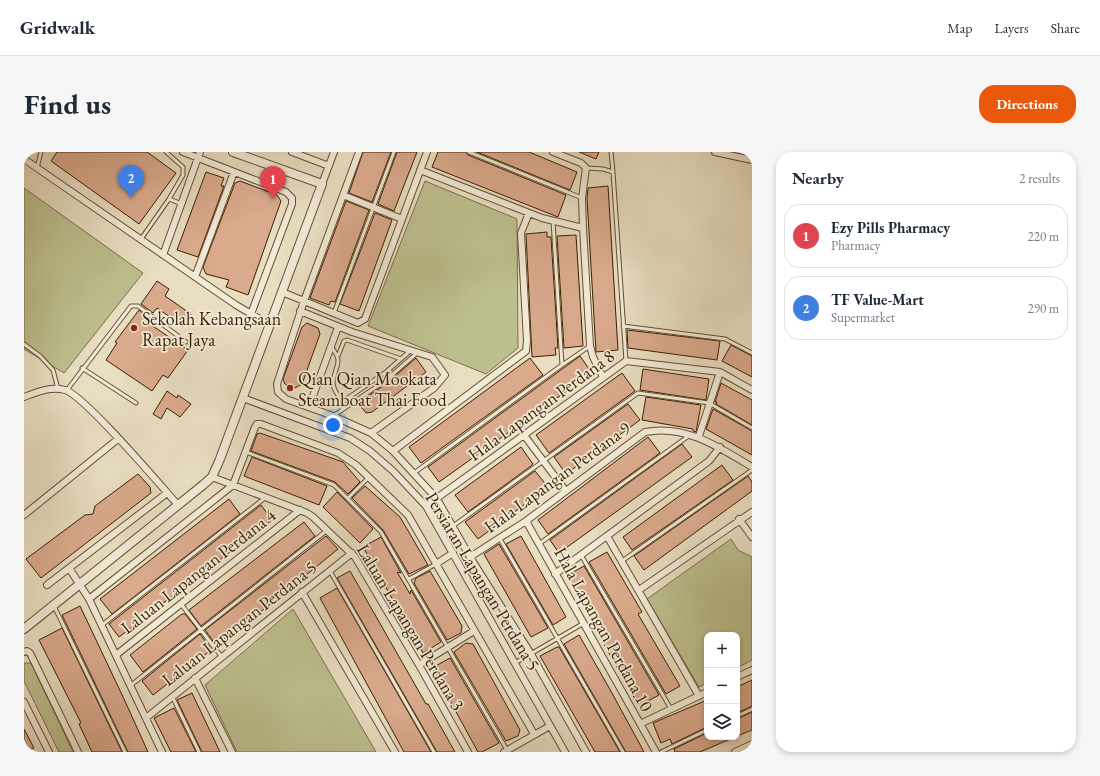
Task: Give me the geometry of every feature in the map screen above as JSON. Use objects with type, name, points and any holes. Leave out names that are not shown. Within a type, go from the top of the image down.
[{"type":"street","points":[[183,152],[199,155],[234,172],[286,192],[292,198],[292,204],[251,314]]},
{"type":"street","points":[[233,152],[322,184]]},
{"type":"street","points":[[292,152],[329,166]]},
{"type":"street","points":[[24,629],[212,477],[243,398],[334,152]]},
{"type":"street","points":[[359,152],[300,311],[277,384],[278,392],[286,399],[333,416],[371,433],[393,450],[437,498],[470,557],[531,654],[586,752]]},
{"type":"street","points":[[282,292],[358,323],[365,319],[427,152]]},
{"type":"street","points":[[553,152],[581,163],[586,168],[582,198],[590,346],[593,357],[603,377]]},
{"type":"street","points":[[715,152],[752,160]]},
{"type":"street","points":[[163,255],[199,155]]},
{"type":"street","points":[[24,159],[195,277],[270,325]]},
{"type":"street","points":[[420,170],[529,213],[553,221],[583,228]]},
{"type":"street","points":[[195,277],[234,172]]},
{"type":"street","points":[[343,195],[402,219]]},
{"type":"street","points":[[393,450],[526,351],[528,341],[521,233],[529,213]]},
{"type":"street","points":[[300,311],[338,327],[432,357],[444,375],[441,381],[371,433]]},
{"type":"street","points":[[309,407],[338,327]]},
{"type":"street","name":"Hala Lapangan Perdana 8","points":[[426,506],[626,361],[720,372],[752,390]]},
{"type":"street","points":[[699,436],[720,372]]},
{"type":"street","points":[[24,397],[37,392],[52,389],[66,390],[86,404],[178,506]]},
{"type":"street","name":"Persiaran Lapangan Perdana 5","points":[[243,398],[350,438],[370,451],[393,471],[426,506],[565,752]]},
{"type":"street","points":[[89,599],[233,485],[255,427],[257,424],[261,424],[338,453],[356,465],[408,515],[534,734]]},
{"type":"street","name":"Hala Lapangan Perdana 9","points":[[470,557],[526,521],[565,490],[645,432],[655,430],[699,436],[720,447],[752,468]]},
{"type":"street","points":[[524,435],[565,490]]},
{"type":"street","points":[[24,515],[118,439]]},
{"type":"street","points":[[556,574],[708,461],[720,447]]},
{"type":"street","name":"Laluan Lapangan Perdana 3","points":[[212,477],[300,510],[314,517],[352,553],[420,666],[468,752]]},
{"type":"street","points":[[47,585],[167,493]]},
{"type":"street","name":"Laluan Lapangan Perdana 4","points":[[116,656],[300,510]]},
{"type":"street","points":[[639,590],[752,512]]},
{"type":"street","points":[[740,519],[752,537]]},
{"type":"street","name":"Hala Lapangan Perdana 10","points":[[526,521],[656,752]]},
{"type":"street","points":[[607,536],[699,696]]},
{"type":"street","name":"Laluan Lapangan Perdana 5","points":[[146,718],[172,695],[352,553]]},
{"type":"street","points":[[436,564],[453,554]]},
{"type":"street","points":[[69,568],[81,584],[89,599],[162,752]]},
{"type":"street","points":[[302,592],[395,752]]},
{"type":"street","points":[[420,666],[474,632]]},
{"type":"street","points":[[24,652],[27,651],[30,653],[78,752]]},
{"type":"street","points":[[740,676],[752,670]]},
{"type":"street","points":[[195,678],[232,752]]},
{"type":"street","points":[[640,724],[704,694]]},
{"type":"street","points":[[24,702],[49,752]]},
{"type":"street","points":[[505,751],[550,726]]},
{"type":"street","points":[[735,752],[752,744]]},
{"type":"lane","points":[[37,168],[41,152]]},
{"type":"lane","points":[[141,239],[169,199],[182,175],[183,167],[166,152]]},
{"type":"lane","points":[[334,313],[394,152]]},
{"type":"lane","points":[[469,152],[582,198]]},
{"type":"lane","points":[[611,152],[626,361]]},
{"type":"lane","points":[[586,168],[603,169],[613,172]]},
{"type":"lane","points":[[169,199],[182,204]]},
{"type":"lane","points":[[553,221],[562,365]]},
{"type":"lane","points":[[66,390],[132,306],[138,306],[186,342]]},
{"type":"lane","points":[[623,326],[725,339],[752,353]]},
{"type":"lane","points":[[342,409],[342,402],[334,389],[333,382],[339,361],[338,356],[344,341],[347,340],[401,359]]},
{"type":"lane","points":[[24,344],[40,356],[53,370],[58,390]]},
{"type":"lane","points":[[414,473],[590,346]]},
{"type":"lane","points":[[331,347],[338,356]]},
{"type":"lane","points":[[342,402],[386,372],[410,351]]},
{"type":"lane","points":[[333,416],[385,381],[417,353]]},
{"type":"lane","points":[[82,368],[136,403]]},
{"type":"lane","points":[[453,526],[638,393],[709,403],[752,428]]},
{"type":"lane","points":[[539,544],[690,435]]},
{"type":"lane","points":[[245,452],[334,485],[381,532],[409,579],[505,751]]},
{"type":"lane","points":[[622,561],[752,468]]},
{"type":"lane","points":[[348,498],[369,477]]},
{"type":"lane","points":[[102,625],[266,497]]},
{"type":"lane","points":[[130,686],[328,530]]},
{"type":"lane","points":[[500,538],[623,752]]},
{"type":"lane","points":[[581,555],[671,709]]},
{"type":"lane","points":[[409,579],[436,564]]},
{"type":"lane","points":[[330,571],[434,752]]},
{"type":"lane","points":[[181,604],[221,656]]},
{"type":"lane","points":[[54,606],[125,752]]},
{"type":"lane","points":[[515,663],[559,639],[584,623]]},
{"type":"lane","points":[[172,695],[199,752]]},
{"type":"lane","points":[[740,715],[752,709]]},
{"type":"lane","points":[[661,752],[704,731]]},
{"type":"green space","points":[[425,181],[517,219],[518,348],[486,374],[368,326]]},
{"type":"green space","points":[[24,188],[143,273],[64,373],[24,349]]},
{"type":"green space","points":[[731,539],[738,550],[752,557],[752,660],[740,666],[740,632],[704,632],[704,684],[699,687],[647,599]]},
{"type":"green space","points":[[293,609],[376,752],[237,752],[205,685]]},
{"type":"green space","points":[[24,663],[31,663],[73,752],[59,752],[24,681]]},
{"type":"building","points":[[57,152],[147,152],[176,173],[139,224],[51,161]]},
{"type":"building","points":[[363,152],[391,152],[372,202],[349,193]]},
{"type":"building","points":[[397,152],[417,152],[394,211],[378,204]]},
{"type":"building","points":[[438,152],[466,152],[468,155],[566,195],[558,217],[432,167]]},
{"type":"building","points":[[477,152],[529,152],[577,172],[570,190]]},
{"type":"building","points":[[579,152],[599,152],[596,159]]},
{"type":"building","points":[[206,172],[224,178],[221,186],[224,186],[198,257],[177,250]]},
{"type":"building","points":[[240,181],[277,195],[281,201],[248,295],[226,287],[229,280],[206,274],[203,267],[235,183]]},
{"type":"building","points":[[608,186],[618,350],[596,352],[587,198],[588,188]]},
{"type":"building","points":[[346,201],[369,210],[335,302],[331,301],[329,305],[310,298]]},
{"type":"building","points":[[375,213],[392,220],[359,311],[340,304]]},
{"type":"building","points":[[547,232],[547,237],[551,237],[558,348],[555,348],[556,355],[532,357],[526,234]]},
{"type":"building","points":[[576,235],[583,346],[564,348],[557,236]]},
{"type":"building","points":[[157,281],[169,289],[165,296],[191,314],[183,326],[157,308],[153,313],[141,304]]},
{"type":"building","points":[[139,310],[149,318],[147,322],[188,350],[168,378],[163,375],[152,391],[106,360],[117,343],[115,342]]},
{"type":"building","points":[[307,323],[318,328],[320,334],[302,384],[295,388],[285,384],[283,379],[302,327]]},
{"type":"building","points":[[627,330],[720,341],[717,360],[628,348]]},
{"type":"building","points":[[731,345],[752,356],[752,377],[722,361]]},
{"type":"building","points":[[580,356],[592,373],[439,482],[428,467]]},
{"type":"building","points":[[416,358],[426,372],[372,412],[366,413],[358,403],[387,383]]},
{"type":"building","points":[[530,358],[543,375],[421,463],[409,447]]},
{"type":"building","points":[[643,369],[709,379],[706,400],[640,390]]},
{"type":"building","points":[[622,373],[635,391],[549,453],[536,435]]},
{"type":"building","points":[[721,383],[752,400],[752,425],[716,404],[717,402],[715,402]]},
{"type":"building","points":[[167,391],[177,398],[178,395],[191,404],[180,417],[167,408],[161,419],[153,414]]},
{"type":"building","points":[[646,397],[701,405],[696,432],[693,431],[693,429],[642,420]]},
{"type":"building","points":[[628,404],[640,420],[566,474],[554,457]]},
{"type":"building","points":[[713,409],[752,431],[752,455],[706,429]]},
{"type":"building","points":[[260,433],[343,462],[360,482],[348,494],[335,482],[251,451],[257,434]]},
{"type":"building","points":[[648,437],[660,453],[548,534],[538,520]]},
{"type":"building","points":[[682,444],[692,457],[559,553],[550,540]]},
{"type":"building","points":[[521,447],[533,464],[468,512],[455,495]]},
{"type":"building","points":[[252,457],[327,486],[319,505],[244,476]]},
{"type":"building","points":[[722,465],[733,480],[632,550],[623,537]]},
{"type":"building","points":[[535,471],[548,487],[478,539],[465,522]]},
{"type":"building","points":[[138,474],[150,487],[151,493],[41,578],[26,559],[85,515],[93,514],[95,506]]},
{"type":"building","points":[[748,476],[752,482],[752,491],[644,570],[634,556]]},
{"type":"building","points":[[365,486],[400,517],[428,565],[409,574],[383,530],[352,498]]},
{"type":"building","points":[[337,492],[373,529],[360,543],[323,507]]},
{"type":"building","points":[[229,499],[240,514],[112,614],[100,599]]},
{"type":"building","points":[[261,505],[272,520],[119,637],[109,624]]},
{"type":"building","points":[[304,522],[315,536],[201,626],[189,610]]},
{"type":"building","points":[[326,536],[338,549],[267,607],[216,645],[205,630]]},
{"type":"building","points":[[521,536],[566,617],[553,625],[506,544]]},
{"type":"building","points":[[381,537],[401,573],[397,572],[410,594],[411,590],[441,642],[423,653],[363,547]]},
{"type":"building","points":[[499,544],[548,628],[531,637],[484,554]]},
{"type":"building","points":[[607,552],[642,612],[638,614],[680,686],[666,694],[589,562]]},
{"type":"building","points":[[584,566],[659,695],[639,706],[601,639],[568,575]]},
{"type":"building","points":[[350,571],[455,752],[437,752],[337,578]]},
{"type":"building","points":[[430,571],[462,626],[461,633],[447,640],[414,583],[416,578]]},
{"type":"building","points":[[337,588],[431,752],[404,752],[320,598]]},
{"type":"building","points":[[80,606],[148,752],[128,752],[62,615]]},
{"type":"building","points":[[182,614],[185,614],[197,629],[143,672],[130,655]]},
{"type":"building","points":[[62,628],[122,752],[92,752],[79,724],[81,723],[39,640]]},
{"type":"building","points":[[200,634],[211,649],[210,651],[153,695],[142,681]]},
{"type":"building","points":[[579,635],[644,752],[626,752],[564,644]]},
{"type":"building","points":[[466,643],[473,644],[520,730],[518,736],[506,741],[454,652]]},
{"type":"building","points":[[559,647],[620,752],[595,752],[540,656]]},
{"type":"building","points":[[450,658],[499,743],[482,752],[478,752],[432,668]]},
{"type":"building","points":[[752,680],[752,706],[740,712],[740,704],[740,686]]},
{"type":"building","points":[[192,693],[220,752],[202,752],[177,700]]},
{"type":"building","points":[[704,701],[704,728],[672,744],[670,739],[661,743],[653,723]]},
{"type":"building","points":[[174,708],[196,752],[171,752],[154,718]]},
{"type":"building","points":[[752,712],[752,730],[740,735],[740,718]]},
{"type":"building","points":[[24,729],[34,748],[25,752],[24,752]]},
{"type":"building","points":[[704,734],[704,740],[728,740],[700,752],[675,752],[674,749]]},
{"type":"place","name":"TF Value-Mart","points":[[131,198]]},
{"type":"place","name":"Ezy Pills Pharmacy","points":[[273,199]]},
{"type":"place","name":"Sekolah Kebangsaan Rapat Jaya","points":[[134,328]]},
{"type":"place","name":"Qian Qian Mookata Steamboat Thai Food","points":[[290,388]]}]
